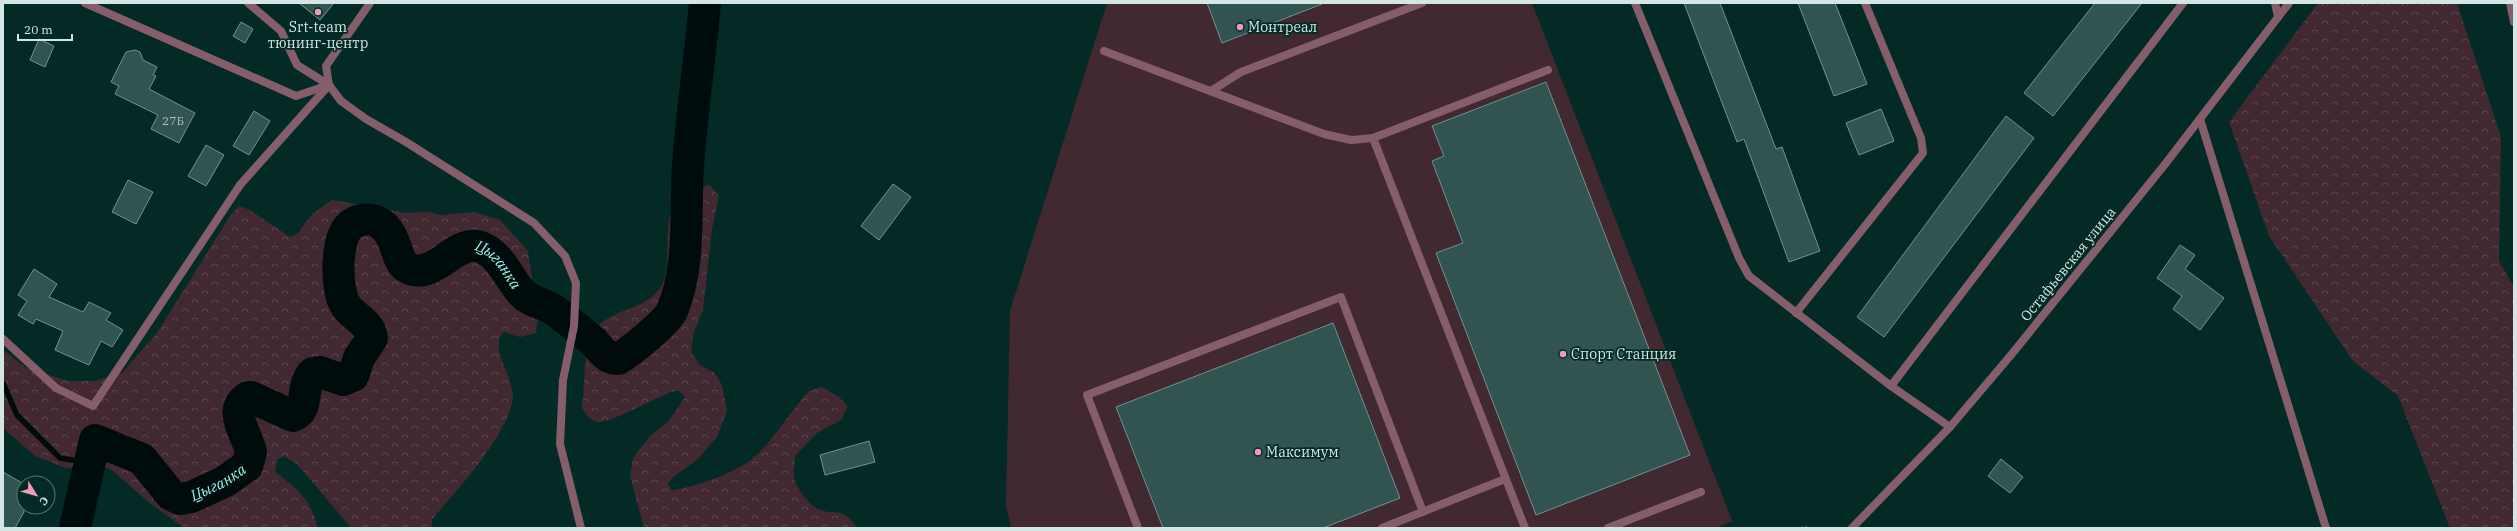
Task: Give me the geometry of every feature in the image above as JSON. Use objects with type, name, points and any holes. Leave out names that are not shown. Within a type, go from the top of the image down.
[{"type":"street","points":[[85,3],[296,96],[329,85]]},
{"type":"street","points":[[248,3],[281,31],[297,65],[329,85],[341,101],[366,119],[534,223],[565,256],[576,283],[574,326],[563,380],[560,444],[581,528]]},
{"type":"street","points":[[329,85],[326,66],[370,3]]},
{"type":"street","points":[[1211,91],[1242,72],[1422,3]]},
{"type":"street","points":[[1635,3],[1739,258],[1749,276],[1891,386],[1950,427]]},
{"type":"street","points":[[1796,313],[1923,152],[1921,138],[1865,3]]},
{"type":"street","points":[[1891,386],[2183,3]]},
{"type":"street","points":[[2275,3],[2278,17]]},
{"type":"street","name":"Остафьевская улица","points":[[1852,528],[1950,427],[2016,349],[2200,119],[2289,3]]},
{"type":"street","points":[[2510,3],[2514,22]]},
{"type":"street","points":[[1104,51],[1324,134],[1351,140],[1373,138],[1548,70]]},
{"type":"street","points":[[3,339],[56,388],[92,406],[240,185],[329,85]]},
{"type":"street","points":[[2200,119],[2326,528]]},
{"type":"street","points":[[1373,138],[1525,528]]},
{"type":"street","points":[[1138,528],[1087,395],[1341,297],[1423,512]]},
{"type":"street","points":[[1382,528],[1505,479]]},
{"type":"street","points":[[1608,528],[1701,492]]},
{"type":"path","points":[[1798,528],[1808,527]]},
{"type":"green space","points":[[1107,3],[1532,3],[1732,521],[1716,528],[1011,528],[1006,505],[1010,311]]},
{"type":"green space","points":[[2318,3],[2457,3],[2501,137],[2499,261],[2514,287],[2514,528],[2450,528],[2398,396],[2353,361],[2269,236],[2229,122]]},
{"type":"green space","points":[[710,185],[719,196],[712,229],[703,310],[693,335],[691,352],[700,365],[715,373],[722,385],[727,411],[717,437],[698,459],[672,478],[668,484],[671,490],[702,483],[725,474],[752,459],[767,444],[809,391],[822,387],[839,397],[848,406],[841,420],[817,433],[795,456],[794,478],[803,495],[814,507],[825,511],[844,514],[848,516],[857,528],[644,528],[630,476],[633,458],[649,437],[668,422],[685,397],[678,390],[615,418],[598,422],[590,419],[582,408],[587,351],[593,333],[598,325],[615,315],[645,302],[660,288],[666,271],[668,225],[670,214],[676,199],[699,187]]},
{"type":"green space","points":[[332,200],[405,213],[428,212],[442,215],[475,212],[500,220],[528,251],[538,319],[536,333],[520,337],[503,332],[499,340],[501,357],[511,385],[513,395],[512,404],[507,418],[489,449],[466,480],[432,519],[432,528],[351,528],[297,464],[284,456],[277,460],[275,471],[302,495],[310,508],[318,528],[184,528],[146,500],[112,470],[99,465],[66,468],[35,456],[3,428],[3,350],[25,367],[68,381],[94,381],[122,373],[157,333],[230,216],[239,206],[250,210],[290,237],[298,233],[312,214]]},
{"type":"building","name":"Srt-team тюнинг-центр","points":[[299,3],[334,3],[320,20]]},
{"type":"building","name":"Монтреал","points":[[1207,3],[1322,3],[1322,4],[1222,43]]},
{"type":"building","points":[[1684,3],[1720,3],[1776,149],[1782,147],[1820,251],[1789,262],[1744,139],[1737,142]]},
{"type":"building","points":[[1798,3],[1835,3],[1867,84],[1834,96]]},
{"type":"building","points":[[2095,3],[2142,3],[2053,116],[2024,93]]},
{"type":"building","points":[[241,22],[253,29],[245,43],[233,36]]},
{"type":"building","points":[[39,39],[54,46],[45,67],[30,60]]},
{"type":"building","points":[[135,50],[140,52],[143,60],[157,67],[153,75],[156,76],[149,89],[195,113],[179,143],[151,129],[158,115],[115,94],[119,86],[111,82],[126,52]]},
{"type":"building","name":"Спорт Станция","points":[[1546,82],[1690,455],[1536,515],[1436,253],[1463,243],[1432,161],[1444,156],[1432,126]]},
{"type":"building","points":[[1881,109],[1894,141],[1859,155],[1846,123]]},
{"type":"building","points":[[254,111],[270,121],[249,155],[233,146]]},
{"type":"building","points":[[2006,116],[2034,138],[1884,337],[1857,317]]},
{"type":"building","points":[[206,145],[224,155],[206,186],[188,176]]},
{"type":"building","points":[[128,180],[153,192],[136,224],[112,212]]},
{"type":"building","points":[[893,184],[911,197],[879,240],[861,226]]},
{"type":"building","points":[[2180,245],[2195,255],[2185,269],[2224,298],[2200,330],[2173,309],[2182,296],[2157,278]]},
{"type":"building","points":[[34,269],[57,284],[49,297],[83,312],[89,302],[111,313],[106,320],[123,330],[112,347],[101,341],[89,365],[55,350],[63,331],[36,319],[33,324],[18,315],[27,301],[18,295]]},
{"type":"building","name":"Максимум","points":[[1333,323],[1400,498],[1323,528],[1163,528],[1116,407]]},
{"type":"building","points":[[869,441],[875,462],[825,475],[820,455]]},
{"type":"building","points":[[2001,459],[2023,477],[2010,493],[1988,476]]},
{"type":"building","points":[[3,472],[16,479],[16,515],[22,515],[15,528],[3,528]]},
{"type":"waterway","name":"Цыганка","points":[[75,528],[95,440],[142,459],[171,495],[180,499],[191,497],[224,482],[247,466],[251,452],[240,423],[239,409],[248,397],[293,416],[298,413],[301,408],[309,378],[313,373],[320,372],[343,380],[353,376],[359,358],[372,338],[368,328],[349,310],[342,298],[338,263],[342,239],[346,230],[358,221],[372,220],[385,227],[390,233],[400,260],[408,268],[418,271],[427,269],[464,248],[473,246],[483,248],[495,257],[522,293],[533,301],[554,310],[594,342],[607,356],[614,359],[618,359],[647,337],[663,323],[672,311],[682,276],[685,258],[688,166],[705,3]]},
{"type":"waterway","points":[[3,383],[17,415],[60,458],[89,463]]},
{"type":"place","name":"Srt-team тюнинг-центр","points":[[318,12]]},
{"type":"place","name":"Монтреал","points":[[1240,27]]},
{"type":"place","name":"Спорт Станция","points":[[1563,354]]},
{"type":"place","name":"Максимум","points":[[1258,452]]}]
